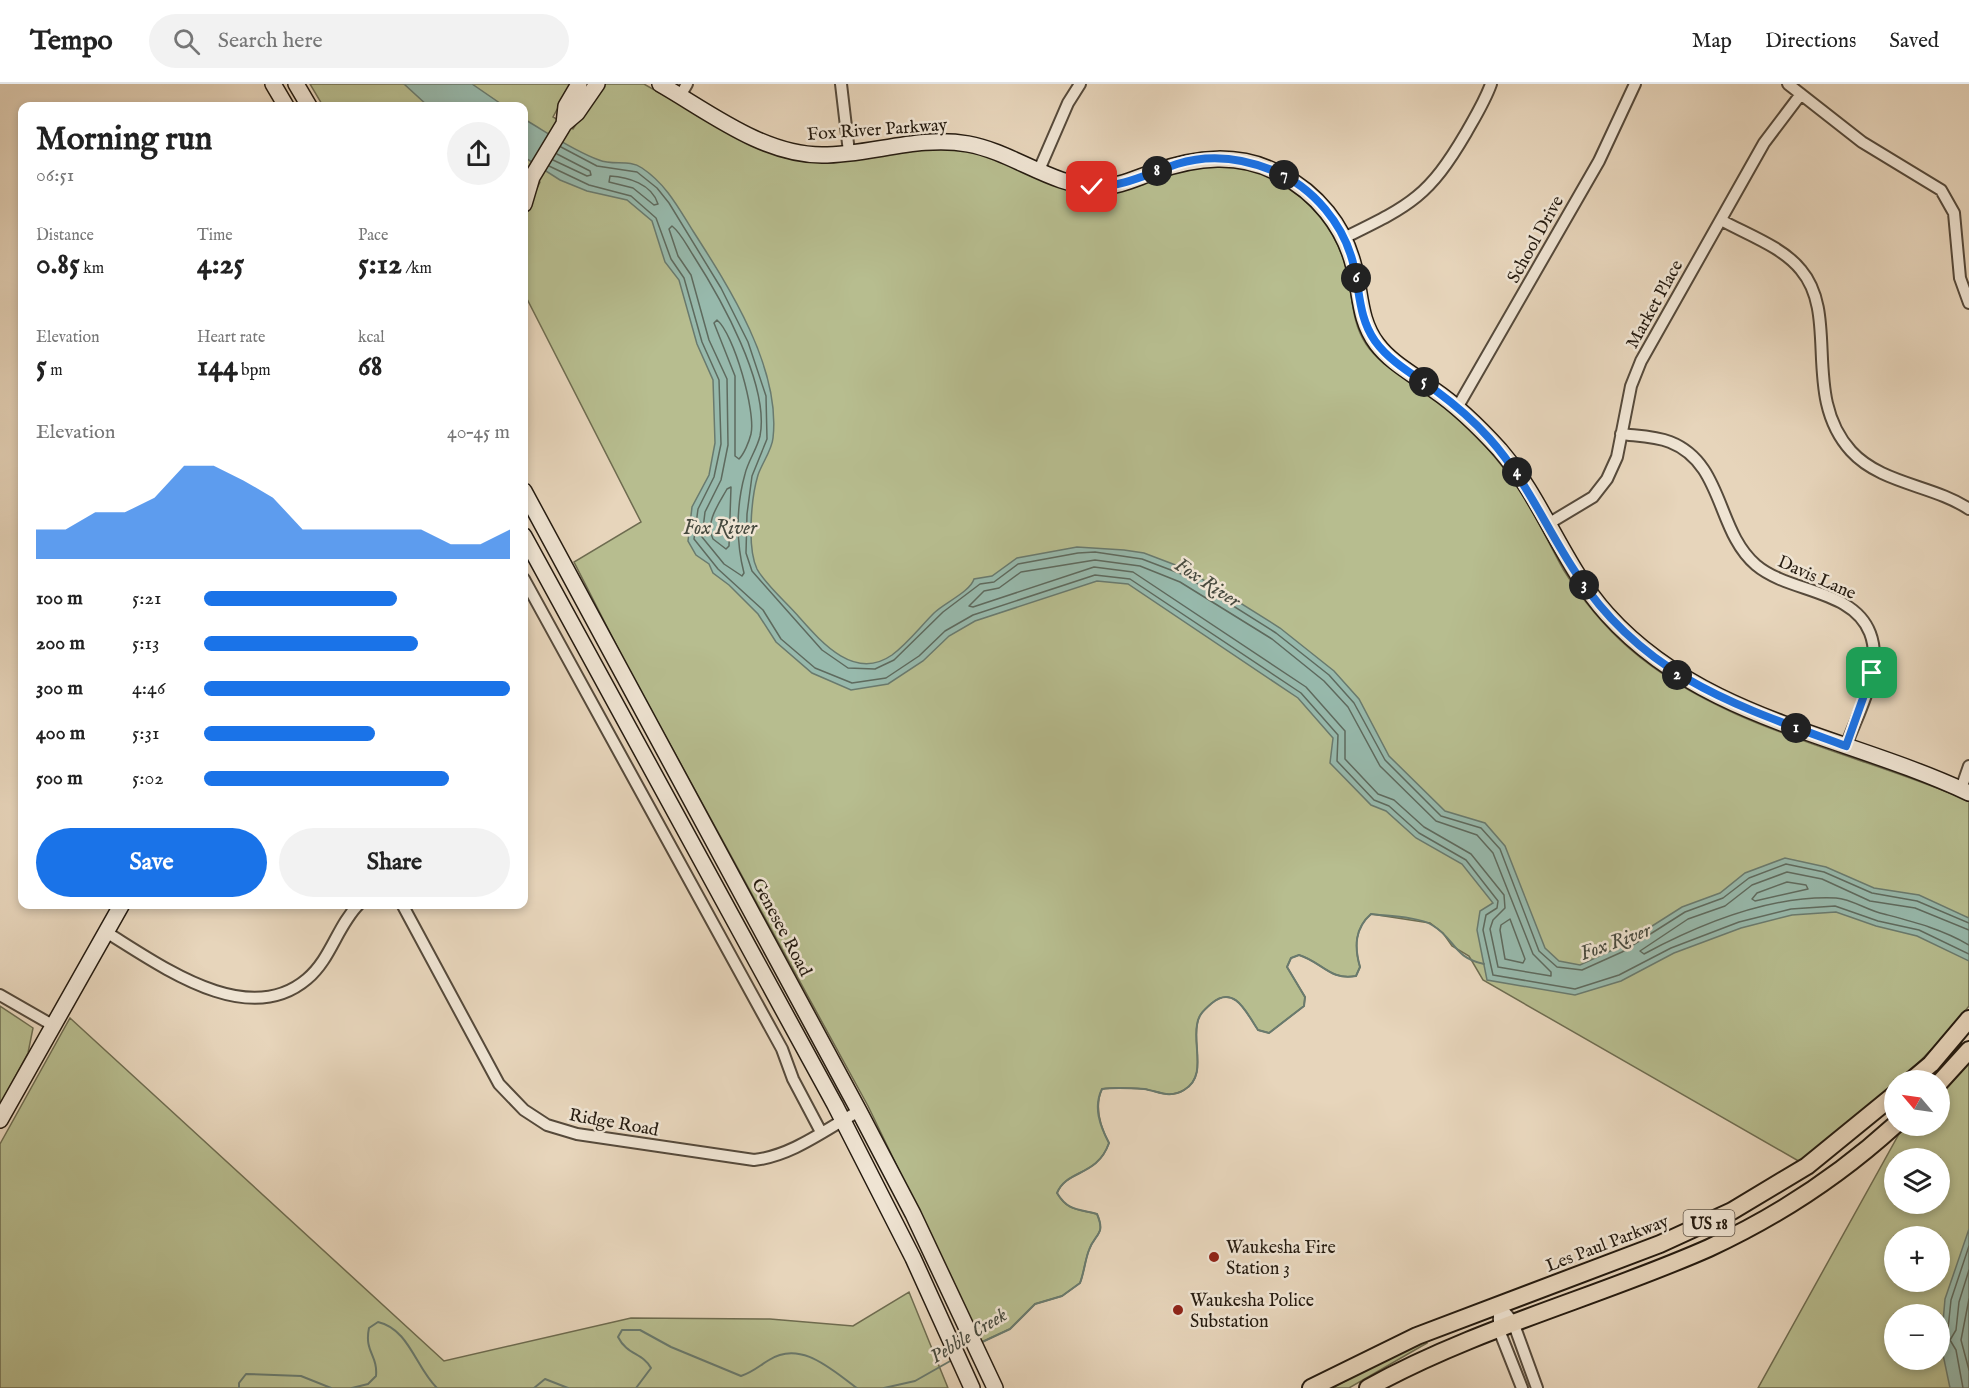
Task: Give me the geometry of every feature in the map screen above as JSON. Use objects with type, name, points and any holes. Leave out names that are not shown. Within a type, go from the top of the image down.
[{"type":"main road","points":[[273,84],[284,102]]},
{"type":"main road","points":[[296,84],[307,102]]},
{"type":"main road","points":[[564,124],[566,106],[579,84]]},
{"type":"main road","points":[[528,182],[564,124],[577,113],[597,84]]},
{"type":"main road","name":"Fox River Parkway","points":[[660,84],[684,90],[775,147],[801,154],[849,152],[937,142],[963,143],[1003,154],[1080,186],[1107,187],[1191,160],[1223,159],[1253,163],[1275,171],[1302,187],[1326,210],[1344,238],[1354,264],[1362,312],[1376,342],[1394,361],[1457,408],[1506,457],[1531,492],[1590,594],[1632,639],[1659,662],[1683,678],[1729,703],[1965,791]]},
{"type":"main road","name":"Genesee Road","points":[[528,500],[859,1111],[913,1214],[994,1388]]},
{"type":"main road","points":[[528,543],[842,1120],[913,1258],[969,1383]]},
{"type":"main road","points":[[0,1120],[119,909]]},
{"type":"main road","points":[[1924,1070],[1969,1019]]},
{"type":"main road","points":[[1950,1071],[1969,1050]]},
{"type":"main road","name":"Les Paul Parkway","points":[[1311,1388],[1417,1336],[1660,1244],[1732,1211],[1807,1166],[1884,1104]]},
{"type":"main road","name":"US 18","points":[[1368,1388],[1444,1349],[1668,1265],[1742,1231],[1819,1185],[1884,1134]]},
{"type":"main road","points":[[1318,1388],[1346,1371]]},
{"type":"street","points":[[841,84],[849,152]]},
{"type":"street","points":[[1039,170],[1080,84]]},
{"type":"street","points":[[1344,238],[1396,213],[1425,192],[1447,166],[1491,84]]},
{"type":"street","name":"School Drive","points":[[1457,408],[1599,161],[1635,84]]},
{"type":"street","points":[[1788,84],[1862,142],[1941,190],[1954,213],[1960,278],[1969,303]]},
{"type":"street","name":"Market Place","points":[[1548,524],[1580,506],[1601,488],[1612,471],[1631,386],[1641,361],[1764,143],[1801,94]]},
{"type":"street","points":[[1721,220],[1792,261],[1811,286],[1817,307],[1825,401],[1836,429],[1851,450],[1874,469],[1942,494],[1969,509]]},
{"type":"street","name":"Davis Lane","points":[[1621,434],[1665,440],[1693,455],[1711,480],[1739,546],[1755,564],[1783,583],[1838,601],[1853,610],[1867,627],[1874,649],[1872,673],[1846,746]]},
{"type":"street","points":[[528,586],[782,1049],[793,1079],[821,1132]]},
{"type":"street","points":[[1965,791],[1969,766]]},
{"type":"street","points":[[106,932],[205,987],[237,998],[254,999],[288,991],[306,980],[320,965],[356,909]]},
{"type":"street","name":"Ridge Road","points":[[405,909],[499,1084],[524,1110],[547,1125],[577,1134],[754,1160],[772,1158],[859,1111]]},
{"type":"street","points":[[0,995],[54,1026]]},
{"type":"street","points":[[1499,1305],[1522,1388]]},
{"type":"street","points":[[1499,1305],[1506,1325],[1537,1388]]},
{"type":"green space","points":[[310,84],[571,84],[553,117],[573,129],[603,84],[644,84],[755,147],[786,158],[825,162],[931,149],[960,150],[992,157],[1087,194],[1099,194],[1194,167],[1218,165],[1241,167],[1263,174],[1284,185],[1319,215],[1332,234],[1346,266],[1356,323],[1366,344],[1379,359],[1453,413],[1478,437],[1521,492],[1563,569],[1578,591],[1594,612],[1630,649],[1666,677],[1706,700],[1749,720],[1969,801],[1969,1006],[1950,1030],[1912,1070],[1884,1070],[1884,1096],[1802,1163],[1483,980],[1469,956],[1452,946],[1443,933],[1430,923],[1371,914],[1362,925],[1357,938],[1360,967],[1356,976],[1339,976],[1299,955],[1291,958],[1287,967],[1305,997],[1304,1006],[1269,1033],[1258,1030],[1245,1009],[1234,999],[1220,998],[1206,1008],[1200,1015],[1197,1025],[1197,1070],[1191,1084],[1184,1090],[1179,1093],[1164,1094],[1144,1089],[1102,1089],[1098,1110],[1109,1143],[1097,1162],[1068,1180],[1057,1193],[1069,1206],[1097,1214],[1099,1221],[1099,1234],[1091,1244],[1080,1283],[1062,1296],[1035,1304],[1010,1329],[982,1342],[868,1106],[626,664],[574,562],[641,522],[528,301],[528,207],[540,182],[528,176],[528,102],[321,102]]},
{"type":"green space","points":[[0,1006],[33,1028],[28,1053],[0,1105]]},
{"type":"green space","points":[[70,1018],[444,1361],[631,1318],[770,1319],[853,1326],[909,1292],[948,1388],[0,1388],[0,1144]]},
{"type":"green space","points":[[1969,1063],[1969,1388],[1758,1388],[1884,1161],[1884,1214],[1950,1214],[1950,1148],[1891,1148],[1898,1136],[1950,1136],[1950,1083]]},
{"type":"green space","points":[[1425,1341],[1427,1343],[1349,1388],[1333,1388],[1388,1356]]},
{"type":"water","points":[[404,84],[472,84],[498,102],[424,102]]},
{"type":"water","name":"Fox River","points":[[528,121],[589,156],[604,162],[637,165],[650,174],[677,205],[722,277],[750,329],[761,357],[769,384],[773,411],[772,443],[758,475],[753,496],[751,536],[754,560],[757,569],[771,587],[818,638],[840,655],[865,664],[878,662],[892,655],[938,609],[962,593],[974,579],[992,576],[1017,558],[1077,547],[1144,553],[1186,569],[1280,628],[1334,671],[1359,699],[1389,756],[1445,811],[1485,823],[1505,846],[1545,948],[1559,961],[1580,965],[1619,947],[1682,907],[1720,893],[1745,873],[1785,858],[1826,867],[1874,888],[1919,895],[1969,918],[1969,961],[1917,936],[1876,926],[1836,912],[1792,915],[1741,928],[1674,953],[1621,981],[1575,995],[1487,980],[1477,930],[1480,911],[1493,903],[1462,864],[1416,838],[1386,811],[1371,805],[1330,763],[1333,738],[1298,698],[1128,584],[1097,581],[975,621],[949,636],[923,661],[888,684],[851,690],[812,673],[776,642],[758,614],[729,585],[713,573],[709,564],[696,555],[688,541],[692,507],[709,475],[715,443],[713,380],[697,344],[679,280],[665,262],[652,221],[627,200],[587,191],[560,180],[528,160]]},
{"type":"water","points":[[1969,1229],[1969,1388],[1950,1388],[1946,1370],[1950,1370],[1950,1304],[1945,1304],[1947,1292],[1950,1292],[1950,1284]]},
{"type":"waterway","name":"Pebble Creek","points":[[980,1343],[1010,1329],[1035,1304],[1062,1296],[1080,1283],[1091,1244],[1099,1234],[1099,1221],[1097,1214],[1069,1206],[1057,1193],[1068,1180],[1097,1162],[1109,1143],[1098,1110],[1102,1089],[1144,1089],[1164,1094],[1179,1093],[1184,1090],[1191,1084],[1197,1070],[1198,1021],[1212,1003],[1220,998],[1234,999],[1245,1009],[1258,1030],[1269,1033],[1304,1006],[1305,997],[1287,967],[1291,958],[1299,955],[1339,976],[1356,976],[1360,967],[1357,938],[1362,925],[1371,914],[1427,922],[1440,930],[1466,957],[1484,964]]},
{"type":"waterway","name":"Pebble Creek","points":[[352,1388],[368,1384],[376,1376],[368,1336],[369,1328],[378,1322],[397,1332],[437,1388]]},
{"type":"waterway","name":"Pebble Creek","points":[[636,1388],[651,1368],[644,1359],[622,1343],[618,1337],[622,1330],[640,1330],[671,1347],[741,1376],[781,1354],[805,1355],[827,1366],[857,1388]]},
{"type":"waterway","name":"Pebble Creek","points":[[884,1388],[915,1381],[952,1360]]},
{"type":"waterway","name":"Pebble Creek","points":[[239,1388],[239,1383],[246,1374],[301,1376],[331,1388]]},
{"type":"waterway","name":"Pebble Creek","points":[[534,1388],[545,1379],[568,1388]]},
{"type":"place","name":"Waukesha Fire Station 3","points":[[1214,1257]]},
{"type":"place","name":"Waukesha Police Substation","points":[[1178,1310]]},
{"type":"route","points":[[1092,187],[1107,187],[1123,183],[1177,164],[1204,159],[1253,163],[1283,175],[1314,197],[1326,210],[1344,238],[1354,264],[1365,324],[1376,342],[1394,361],[1437,391],[1487,435],[1531,492],[1590,594],[1609,616],[1651,656],[1683,678],[1738,707],[1846,746],[1872,673]]}]
